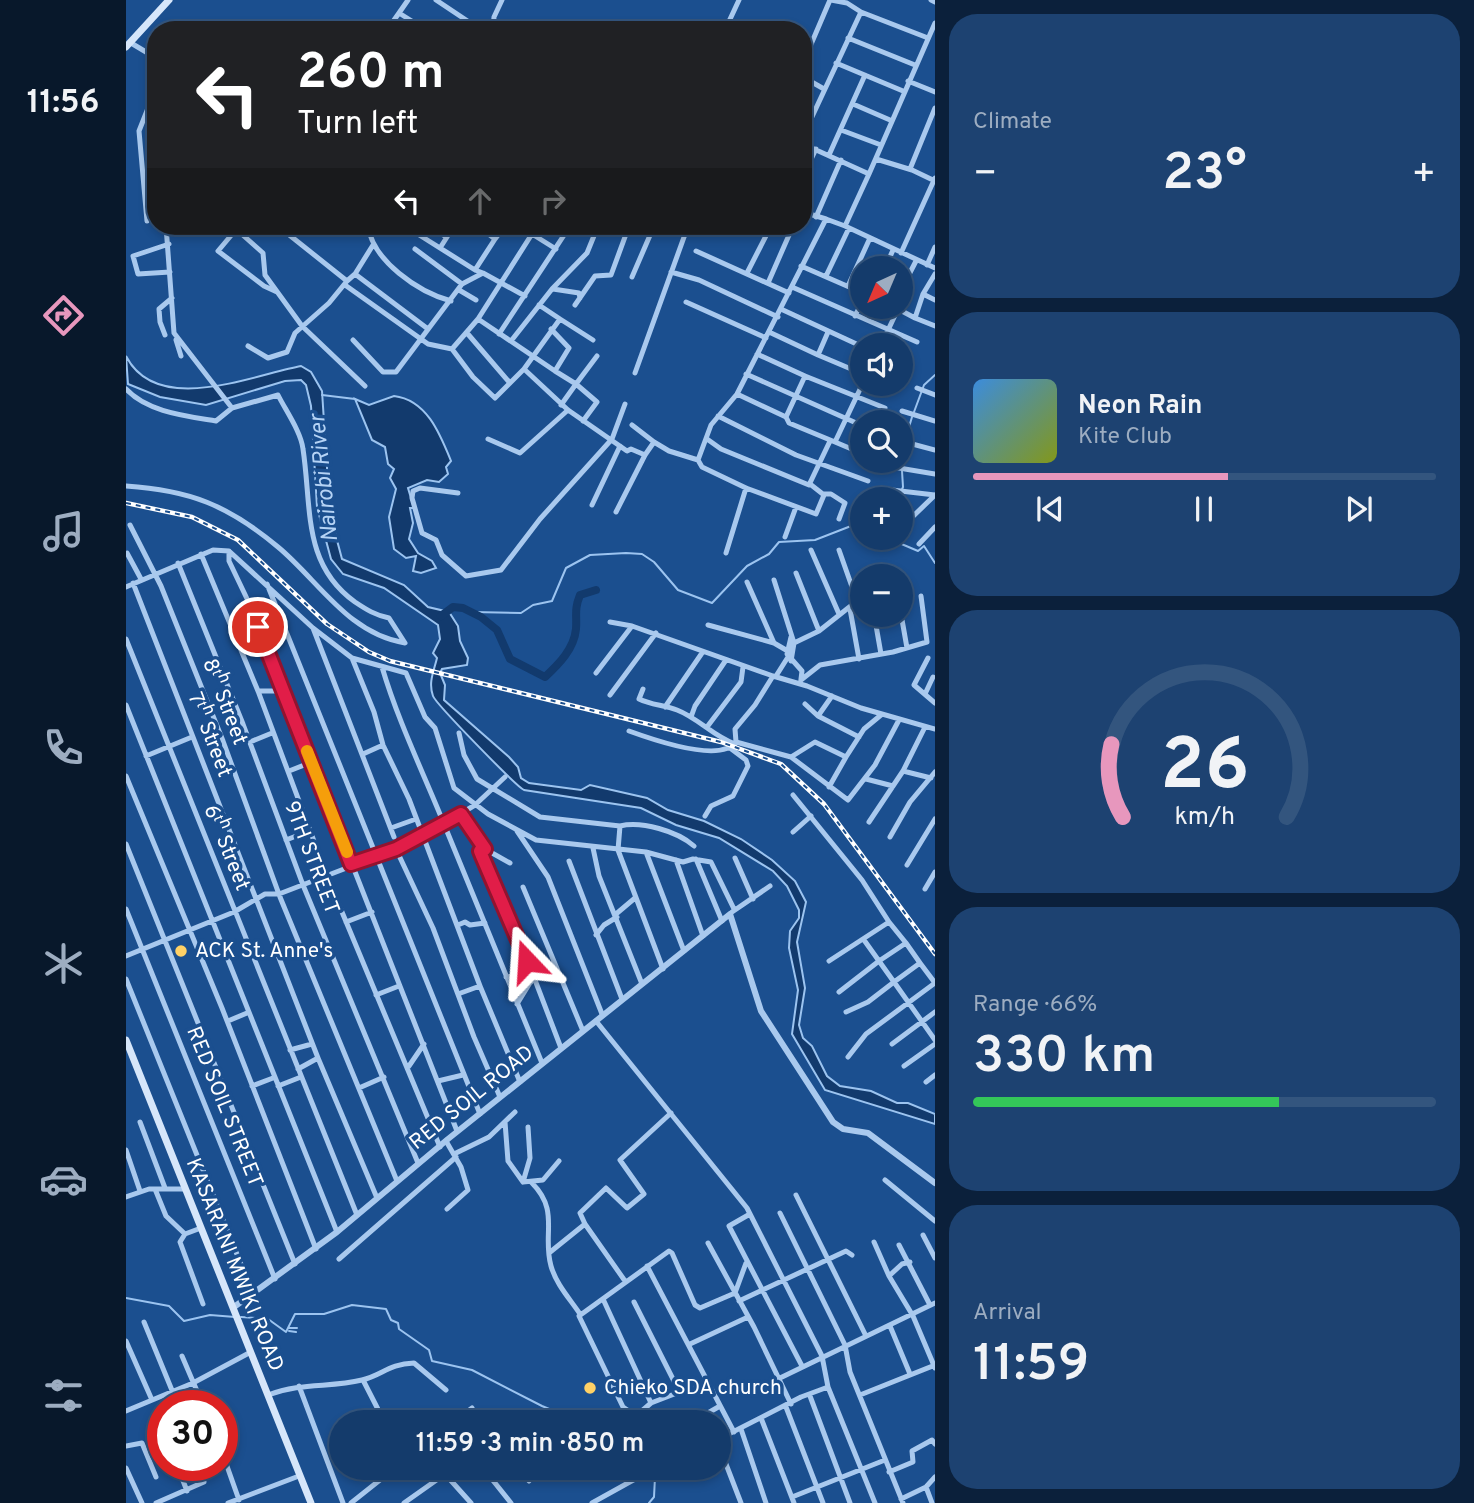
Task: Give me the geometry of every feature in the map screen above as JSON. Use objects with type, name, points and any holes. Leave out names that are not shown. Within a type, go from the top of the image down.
[{"type":"main road","points":[[150,21],[169,0]]},
{"type":"main road","points":[[129,45],[147,25]]},
{"type":"main road","name":"KASARANI MWIKI ROAD","points":[[126,1040],[129,1054],[311,1503]]},
{"type":"street","points":[[393,21],[408,0]]},
{"type":"street","points":[[436,0],[468,21]]},
{"type":"street","points":[[494,21],[502,2],[495,0]]},
{"type":"street","points":[[729,21],[739,0]]},
{"type":"street","points":[[812,43],[831,0],[847,3],[861,12],[928,38]]},
{"type":"street","points":[[812,116],[861,12]]},
{"type":"street","points":[[399,13],[412,21]]},
{"type":"street","points":[[826,276],[890,120],[935,23]]},
{"type":"street","points":[[848,38],[915,65]]},
{"type":"street","points":[[129,45],[147,54]]},
{"type":"street","points":[[836,63],[903,91]]},
{"type":"street","points":[[829,155],[865,75]]},
{"type":"street","points":[[908,81],[935,92]]},
{"type":"street","points":[[812,82],[824,89]]},
{"type":"street","points":[[853,104],[890,120]]},
{"type":"street","points":[[147,108],[140,123],[143,202],[147,221]]},
{"type":"street","points":[[910,169],[935,108]]},
{"type":"street","points":[[841,130],[881,145]]},
{"type":"street","points":[[812,147],[870,174]]},
{"type":"street","points":[[812,157],[816,149]]},
{"type":"street","points":[[876,159],[935,180],[901,253]]},
{"type":"street","points":[[816,217],[841,160]]},
{"type":"street","points":[[812,215],[847,227],[935,268]]},
{"type":"street","points":[[698,460],[718,416],[737,394],[782,310],[826,219]]},
{"type":"street","points":[[168,235],[174,333],[181,356]]},
{"type":"street","points":[[231,235],[218,251],[264,286],[279,293]]},
{"type":"street","points":[[245,235],[263,253],[265,275],[302,326],[365,386]]},
{"type":"street","points":[[289,235],[421,340],[436,347],[452,349],[472,377],[492,396],[497,397],[524,369],[560,319]]},
{"type":"street","points":[[370,235],[373,245],[418,287],[451,301]]},
{"type":"street","points":[[419,235],[475,270],[525,296]]},
{"type":"street","points":[[440,248],[446,237],[443,235]]},
{"type":"street","points":[[490,235],[495,239]]},
{"type":"street","points":[[475,270],[498,235]]},
{"type":"street","points":[[452,349],[478,319],[531,235]]},
{"type":"street","points":[[534,235],[556,249]]},
{"type":"street","points":[[499,334],[565,235]]},
{"type":"street","points":[[512,341],[552,289],[587,253],[594,235]]},
{"type":"street","points":[[576,305],[595,276],[611,275],[626,235]]},
{"type":"street","points":[[632,277],[650,235]]},
{"type":"street","points":[[635,373],[685,235]]},
{"type":"street","points":[[747,273],[766,235]]},
{"type":"street","points":[[768,283],[789,235]]},
{"type":"street","points":[[801,266],[848,286],[870,238]]},
{"type":"street","points":[[169,244],[132,256],[138,274],[170,272]]},
{"type":"street","points":[[248,346],[268,358],[287,352],[295,333],[355,274],[373,245]]},
{"type":"street","points":[[927,265],[935,247]]},
{"type":"street","points":[[415,249],[476,300]]},
{"type":"street","points":[[890,256],[893,250]]},
{"type":"street","points":[[696,251],[768,283],[850,314]]},
{"type":"street","points":[[914,265],[916,261]]},
{"type":"street","points":[[671,272],[699,280],[778,317]]},
{"type":"street","points":[[353,340],[383,372],[396,372],[461,287],[483,273]]},
{"type":"street","points":[[355,274],[428,329]]},
{"type":"street","points":[[935,274],[923,294],[915,318],[935,326]]},
{"type":"street","points":[[552,289],[579,293],[580,298]]},
{"type":"street","points":[[923,294],[935,300]]},
{"type":"street","points":[[165,335],[159,309],[172,298]]},
{"type":"street","points":[[687,302],[850,369]]},
{"type":"street","points":[[539,305],[593,340]]},
{"type":"street","points":[[782,310],[850,341]]},
{"type":"street","points":[[478,319],[576,384],[597,402],[583,421]]},
{"type":"street","points":[[862,319],[917,342]]},
{"type":"street","points":[[888,331],[891,319]]},
{"type":"street","points":[[551,329],[569,348],[555,371]]},
{"type":"street","points":[[818,355],[828,332]]},
{"type":"street","points":[[174,333],[230,406]]},
{"type":"street","points":[[467,333],[510,383]]},
{"type":"street","points":[[757,354],[885,408]]},
{"type":"street","points":[[561,405],[597,356]]},
{"type":"street","points":[[524,369],[561,405],[583,421],[620,446],[645,455]]},
{"type":"street","points":[[746,374],[850,421]]},
{"type":"street","points":[[786,417],[805,376]]},
{"type":"street","points":[[917,388],[935,395]]},
{"type":"street","points":[[126,389],[140,400],[160,406],[170,414],[216,421],[230,406],[278,395],[303,446],[312,530],[321,566],[349,597],[373,615],[389,618],[405,642],[377,632],[335,606],[279,548],[242,518],[175,490],[126,484]]},
{"type":"street","points":[[737,394],[786,417],[789,423],[850,449]]},
{"type":"street","points":[[810,484],[857,397]]},
{"type":"street","points":[[458,493],[420,488],[413,491],[412,498],[422,533],[436,540],[442,555],[466,576],[496,572],[507,565],[540,519],[612,439],[625,404]]},
{"type":"street","points":[[488,439],[520,453],[568,410]]},
{"type":"street","points":[[913,414],[935,421]]},
{"type":"street","points":[[718,416],[820,465],[868,481]]},
{"type":"street","points":[[632,425],[669,451],[698,460],[702,467],[796,507],[817,514],[823,494]]},
{"type":"street","points":[[707,439],[726,451],[810,484],[823,494],[831,494],[845,503],[839,519]]},
{"type":"street","points":[[616,512],[654,442]]},
{"type":"street","points":[[913,444],[935,450]]},
{"type":"street","points":[[592,505],[620,446]]},
{"type":"street","points":[[913,470],[935,474]]},
{"type":"street","points":[[726,553],[746,488]]},
{"type":"street","points":[[913,492],[935,495]]},
{"type":"street","points":[[913,516],[935,495]]},
{"type":"street","points":[[785,537],[796,507]]},
{"type":"street","name":"8ᵗʰ Street","points":[[130,525],[154,574],[216,722],[279,894],[397,1181]]},
{"type":"street","points":[[919,544],[935,527]]},
{"type":"street","points":[[126,587],[201,554],[218,549],[229,551],[313,628],[352,658],[406,673],[425,717],[435,728],[454,788],[475,805],[517,831],[546,842],[646,852],[685,863],[696,859],[711,862],[715,866],[732,912],[761,1011],[833,1122],[843,1129],[868,1133],[935,1183]]},
{"type":"street","points":[[839,550],[850,577]]},
{"type":"street","points":[[229,551],[229,561],[372,912],[457,1132]]},
{"type":"street","points":[[811,551],[839,614]]},
{"type":"street","points":[[127,553],[141,579]]},
{"type":"street","points":[[201,554],[258,691],[327,876],[376,995],[409,1066],[440,1147]]},
{"type":"street","name":"9TH STREET","points":[[178,563],[250,742],[303,885],[418,1163]]},
{"type":"street","points":[[796,573],[819,631]]},
{"type":"street","points":[[774,580],[794,643]]},
{"type":"street","points":[[747,582],[774,643],[802,671],[802,682]]},
{"type":"street","name":"7ᵗʰ Street","points":[[133,583],[312,1044],[377,1198]]},
{"type":"street","points":[[266,584],[480,1114]]},
{"type":"street","points":[[802,682],[820,665],[859,659],[927,642],[922,596]]},
{"type":"street","points":[[705,816],[711,806],[733,796],[748,766],[734,745],[735,729],[755,705],[794,643],[819,631],[839,614],[850,610]]},
{"type":"street","points":[[610,622],[632,625],[743,667],[802,682],[881,715],[935,729]]},
{"type":"street","points":[[596,673],[632,625]]},
{"type":"street","points":[[708,625],[774,643]]},
{"type":"street","points":[[853,627],[859,659]]},
{"type":"street","points":[[876,627],[881,654]]},
{"type":"street","points":[[903,627],[907,648]]},
{"type":"street","points":[[313,628],[394,837]]},
{"type":"street","points":[[610,695],[656,633]]},
{"type":"street","points":[[788,656],[792,636]]},
{"type":"street","name":"6ᵗʰ Street","points":[[126,639],[357,1215]]},
{"type":"street","points":[[665,707],[702,653]]},
{"type":"street","points":[[928,657],[914,683],[935,703]]},
{"type":"street","points":[[352,658],[374,712],[383,745],[416,819],[520,1082]]},
{"type":"street","points":[[691,717],[695,706],[726,660]]},
{"type":"street","points":[[382,667],[394,709],[410,739],[542,1063]]},
{"type":"street","points":[[707,727],[741,682],[743,667]]},
{"type":"street","points":[[925,694],[933,677]]},
{"type":"street","points":[[643,689],[639,699],[691,717],[718,738],[734,745],[791,757],[850,800],[866,779],[899,720]]},
{"type":"street","points":[[258,691],[283,691]]},
{"type":"street","points":[[818,716],[832,696]]},
{"type":"street","points":[[805,704],[818,716],[859,737]]},
{"type":"street","points":[[126,705],[210,922],[337,1232]]},
{"type":"street","points":[[829,787],[859,737],[881,715]]},
{"type":"street","points":[[869,822],[903,771],[925,727]]},
{"type":"street","points":[[629,731],[668,745],[717,750],[734,745]]},
{"type":"street","points":[[250,742],[272,733]]},
{"type":"street","points":[[459,733],[467,764],[477,779],[492,790],[540,817],[650,828],[683,838],[695,844],[685,863]]},
{"type":"street","points":[[146,756],[192,737]]},
{"type":"street","points":[[791,757],[815,742],[846,757]]},
{"type":"street","points":[[363,754],[383,745]]},
{"type":"street","points":[[289,771],[312,762]]},
{"type":"street","points":[[903,771],[931,778]]},
{"type":"street","points":[[890,837],[910,802],[935,772]]},
{"type":"street","points":[[126,776],[188,931],[228,1021],[316,1249]]},
{"type":"street","points":[[126,956],[141,947],[234,912],[268,893],[279,894],[351,864],[396,849],[475,805],[505,778]]},
{"type":"street","points":[[866,779],[893,786]]},
{"type":"street","points":[[793,795],[862,880],[889,922],[935,983],[866,1034],[848,1057]]},
{"type":"street","points":[[461,814],[485,849],[510,863]]},
{"type":"street","points":[[793,832],[811,816]]},
{"type":"street","points":[[391,828],[416,819]]},
{"type":"street","points":[[907,866],[935,819]]},
{"type":"street","points":[[620,826],[618,850],[663,968]]},
{"type":"street","points":[[286,840],[309,831]]},
{"type":"street","points":[[517,831],[548,877],[602,1014]]},
{"type":"street","points":[[126,844],[295,1264]]},
{"type":"street","points":[[593,848],[599,876],[642,984]]},
{"type":"street","points":[[396,849],[433,928],[500,1097]]},
{"type":"street","points":[[485,849],[480,851],[514,925],[532,980],[561,1048]]},
{"type":"street","points":[[646,852],[684,951]]},
{"type":"street","points":[[735,858],[753,899]]},
{"type":"street","points":[[696,859],[722,921]]},
{"type":"street","points":[[676,860],[704,936]]},
{"type":"street","points":[[569,861],[622,999]]},
{"type":"street","points":[[925,889],[935,872]]},
{"type":"street","points":[[732,912],[770,886]]},
{"type":"street","points":[[523,887],[583,1031]]},
{"type":"street","points":[[596,936],[604,925],[635,898]]},
{"type":"street","name":"RED SOIL STREET","points":[[126,909],[275,1279]]},
{"type":"street","points":[[346,922],[372,912]]},
{"type":"street","name":"RED SOIL ROAD","points":[[236,1314],[253,1294],[316,1249],[418,1163],[732,912]]},
{"type":"street","points":[[458,925],[465,922],[470,925],[485,923]]},
{"type":"street","points":[[829,961],[889,922]]},
{"type":"street","points":[[864,940],[923,1021],[935,1042],[904,1066]]},
{"type":"street","points":[[839,992],[906,943]]},
{"type":"street","points":[[846,1012],[868,1002],[920,963]]},
{"type":"street","points":[[506,977],[516,976],[532,980]]},
{"type":"street","points":[[126,979],[253,1294]]},
{"type":"street","points":[[517,1004],[532,980]]},
{"type":"street","points":[[376,995],[399,986]]},
{"type":"street","points":[[458,994],[480,986]]},
{"type":"street","points":[[892,1044],[935,1012]]},
{"type":"street","points":[[228,1021],[247,1013]]},
{"type":"street","points":[[596,1021],[750,1214],[822,1356],[828,1387],[875,1503]]},
{"type":"street","points":[[290,1050],[312,1044]]},
{"type":"street","points":[[409,1066],[424,1044]]},
{"type":"street","points":[[298,1069],[318,1058]]},
{"type":"street","points":[[438,1081],[463,1075]]},
{"type":"street","points":[[926,1082],[935,1075]]},
{"type":"street","points":[[252,1086],[273,1077]]},
{"type":"street","points":[[278,1086],[301,1077]]},
{"type":"street","points":[[359,1088],[384,1077]]},
{"type":"street","points":[[339,1259],[455,1155],[489,1137],[515,1112]]},
{"type":"street","points":[[625,1281],[580,1213],[606,1188],[627,1208],[644,1194],[620,1160],[671,1113]]},
{"type":"street","points":[[140,1122],[165,1188]]},
{"type":"street","points":[[505,1122],[508,1161],[523,1182],[532,1183],[552,1173],[559,1161]]},
{"type":"street","points":[[523,1182],[530,1158],[528,1127]]},
{"type":"street","points":[[446,1141],[455,1155],[468,1190],[447,1209]]},
{"type":"street","points":[[126,1150],[140,1191]]},
{"type":"street","points":[[886,1180],[935,1221]]},
{"type":"street","points":[[532,1183],[549,1209],[549,1253],[554,1276],[580,1314],[580,1320],[623,1408],[628,1410]]},
{"type":"street","points":[[127,1195],[155,1189],[184,1188]]},
{"type":"street","points":[[155,1189],[166,1216],[186,1234]]},
{"type":"street","points":[[796,1195],[866,1336]]},
{"type":"street","points":[[780,1213],[845,1345],[850,1372],[902,1501],[926,1487],[935,1477]]},
{"type":"street","points":[[750,1214],[729,1226],[802,1366]]},
{"type":"street","points":[[549,1253],[585,1224]]},
{"type":"street","points":[[201,1228],[186,1234],[180,1242],[203,1304]]},
{"type":"street","points":[[923,1235],[935,1258]]},
{"type":"street","points":[[860,1395],[935,1366],[913,1316],[889,1276],[874,1242]]},
{"type":"street","points":[[708,1243],[780,1378],[823,1503]]},
{"type":"street","points":[[780,1378],[933,1304],[899,1245]]},
{"type":"street","points":[[580,1314],[669,1251],[673,1253],[696,1307],[735,1293]]},
{"type":"street","points":[[739,1301],[846,1251],[852,1255]]},
{"type":"street","points":[[889,1276],[902,1264],[910,1262]]},
{"type":"street","points":[[735,1293],[746,1263]]},
{"type":"street","points":[[647,1266],[734,1432]]},
{"type":"street","points":[[603,1299],[651,1403]]},
{"type":"street","points":[[634,1302],[680,1393]]},
{"type":"street","points":[[690,1345],[748,1317]]},
{"type":"street","points":[[738,1321],[753,1325]]},
{"type":"street","points":[[144,1322],[172,1390]]},
{"type":"street","points":[[890,1326],[909,1374]]},
{"type":"street","points":[[126,1341],[148,1390]]},
{"type":"street","points":[[175,1390],[249,1353]]},
{"type":"street","points":[[181,1356],[196,1390]]},
{"type":"street","points":[[268,1395],[299,1386],[363,1380],[387,1367],[414,1363],[446,1390]]},
{"type":"street","points":[[363,1380],[378,1410]]},
{"type":"street","points":[[645,1410],[651,1403],[708,1381]]},
{"type":"street","points":[[299,1386],[343,1503]]},
{"type":"street","points":[[731,1433],[801,1397],[810,1396],[828,1387]]},
{"type":"street","points":[[810,1396],[850,1503]]},
{"type":"street","points":[[127,1409],[147,1402]]},
{"type":"street","points":[[713,1410],[720,1406]]},
{"type":"street","points":[[761,1418],[793,1500],[817,1487],[885,1460]]},
{"type":"street","points":[[741,1429],[766,1503]]},
{"type":"street","points":[[126,1446],[142,1443],[147,1456]]},
{"type":"street","points":[[889,1472],[914,1462],[912,1451],[934,1444]]},
{"type":"street","points":[[127,1472],[142,1503]]},
{"type":"street","points":[[228,1503],[299,1476]]},
{"type":"street","points":[[731,1477],[741,1503]]},
{"type":"street","points":[[351,1503],[380,1480]]},
{"type":"street","points":[[404,1503],[433,1480]]},
{"type":"street","points":[[454,1480],[471,1503]]},
{"type":"street","points":[[493,1480],[511,1503]]},
{"type":"street","points":[[592,1503],[632,1480]]},
{"type":"street","points":[[183,1481],[187,1491]]},
{"type":"street","points":[[156,1503],[204,1481]]},
{"type":"street","points":[[232,1481],[239,1500]]},
{"type":"street","points":[[926,1487],[932,1503]]},
{"type":"street","points":[[604,1495],[607,1503]]},
{"type":"water","name":"Nairobi River","points":[[126,356],[140,374],[160,385],[182,388],[233,383],[301,366],[311,372],[322,391],[330,514],[342,559],[404,585],[428,607],[449,612],[458,626],[460,641],[468,658],[467,665],[442,669],[440,673],[445,685],[444,700],[509,757],[518,767],[521,778],[529,783],[581,790],[590,785],[647,798],[668,810],[704,821],[741,839],[772,860],[795,881],[806,902],[797,942],[805,988],[799,1025],[803,1038],[812,1046],[827,1076],[840,1086],[871,1091],[897,1103],[908,1103],[935,1114],[935,1124],[825,1090],[792,1034],[798,990],[789,948],[790,931],[799,918],[799,910],[787,886],[773,871],[719,838],[676,825],[641,808],[524,790],[437,702],[431,686],[437,658],[433,653],[440,639],[438,625],[384,588],[343,574],[331,559],[317,507],[311,406],[306,385],[301,380],[285,381],[206,405],[160,397],[128,384]]},
{"type":"water","points":[[394,396],[415,404],[424,411],[437,430],[451,461],[446,467],[448,474],[439,482],[427,480],[408,488],[414,508],[410,508],[413,523],[409,539],[418,553],[432,561],[436,568],[421,573],[413,571],[416,556],[406,558],[394,549],[389,517],[396,489],[390,478],[394,469],[388,464],[385,447],[372,440],[355,399],[369,405]]},
{"type":"waterway","points":[[914,412],[924,385],[935,375]]},
{"type":"waterway","points":[[322,395],[355,399]]},
{"type":"waterway","points":[[902,473],[903,487]]},
{"type":"waterway","points":[[473,612],[521,613],[533,605],[552,601],[566,568],[590,555],[626,553],[642,554],[654,562],[678,590],[712,603],[747,566],[769,554],[779,542],[815,540],[850,526]]},
{"type":"waterway","points":[[913,549],[918,551],[924,546],[935,563]]},
{"type":"waterway","points":[[441,616],[453,607],[463,608],[481,617],[497,630],[510,659],[545,677],[569,650],[575,636],[576,608],[580,595],[596,590]]},
{"type":"waterway","points":[[126,1298],[169,1306],[184,1321],[210,1315],[235,1317]]},
{"type":"waterway","points":[[241,1317],[268,1319],[286,1332],[295,1314],[324,1314],[352,1305],[386,1309],[391,1320],[398,1323],[399,1329],[429,1350],[432,1361],[472,1370],[552,1410]]},
{"type":"waterway","points":[[288,1328],[297,1328]]},
{"type":"waterway","points":[[289,1331],[296,1332]]},
{"type":"waterway","points":[[649,1503],[654,1497],[655,1480]]},
{"type":"railway","points":[[126,503],[192,517],[238,540],[327,624],[369,652],[390,661],[721,742],[781,764],[824,804],[935,954]]},
{"type":"slow traffic","points":[[307,751],[347,852]]},
{"type":"place","name":"ACK St. Anne's","points":[[181,951]]},
{"type":"place","name":"Chieko SDA church","points":[[590,1388]]},
{"type":"route","points":[[258,627],[351,864],[396,849],[461,814],[485,849],[480,851],[514,925],[527,961]]}]
